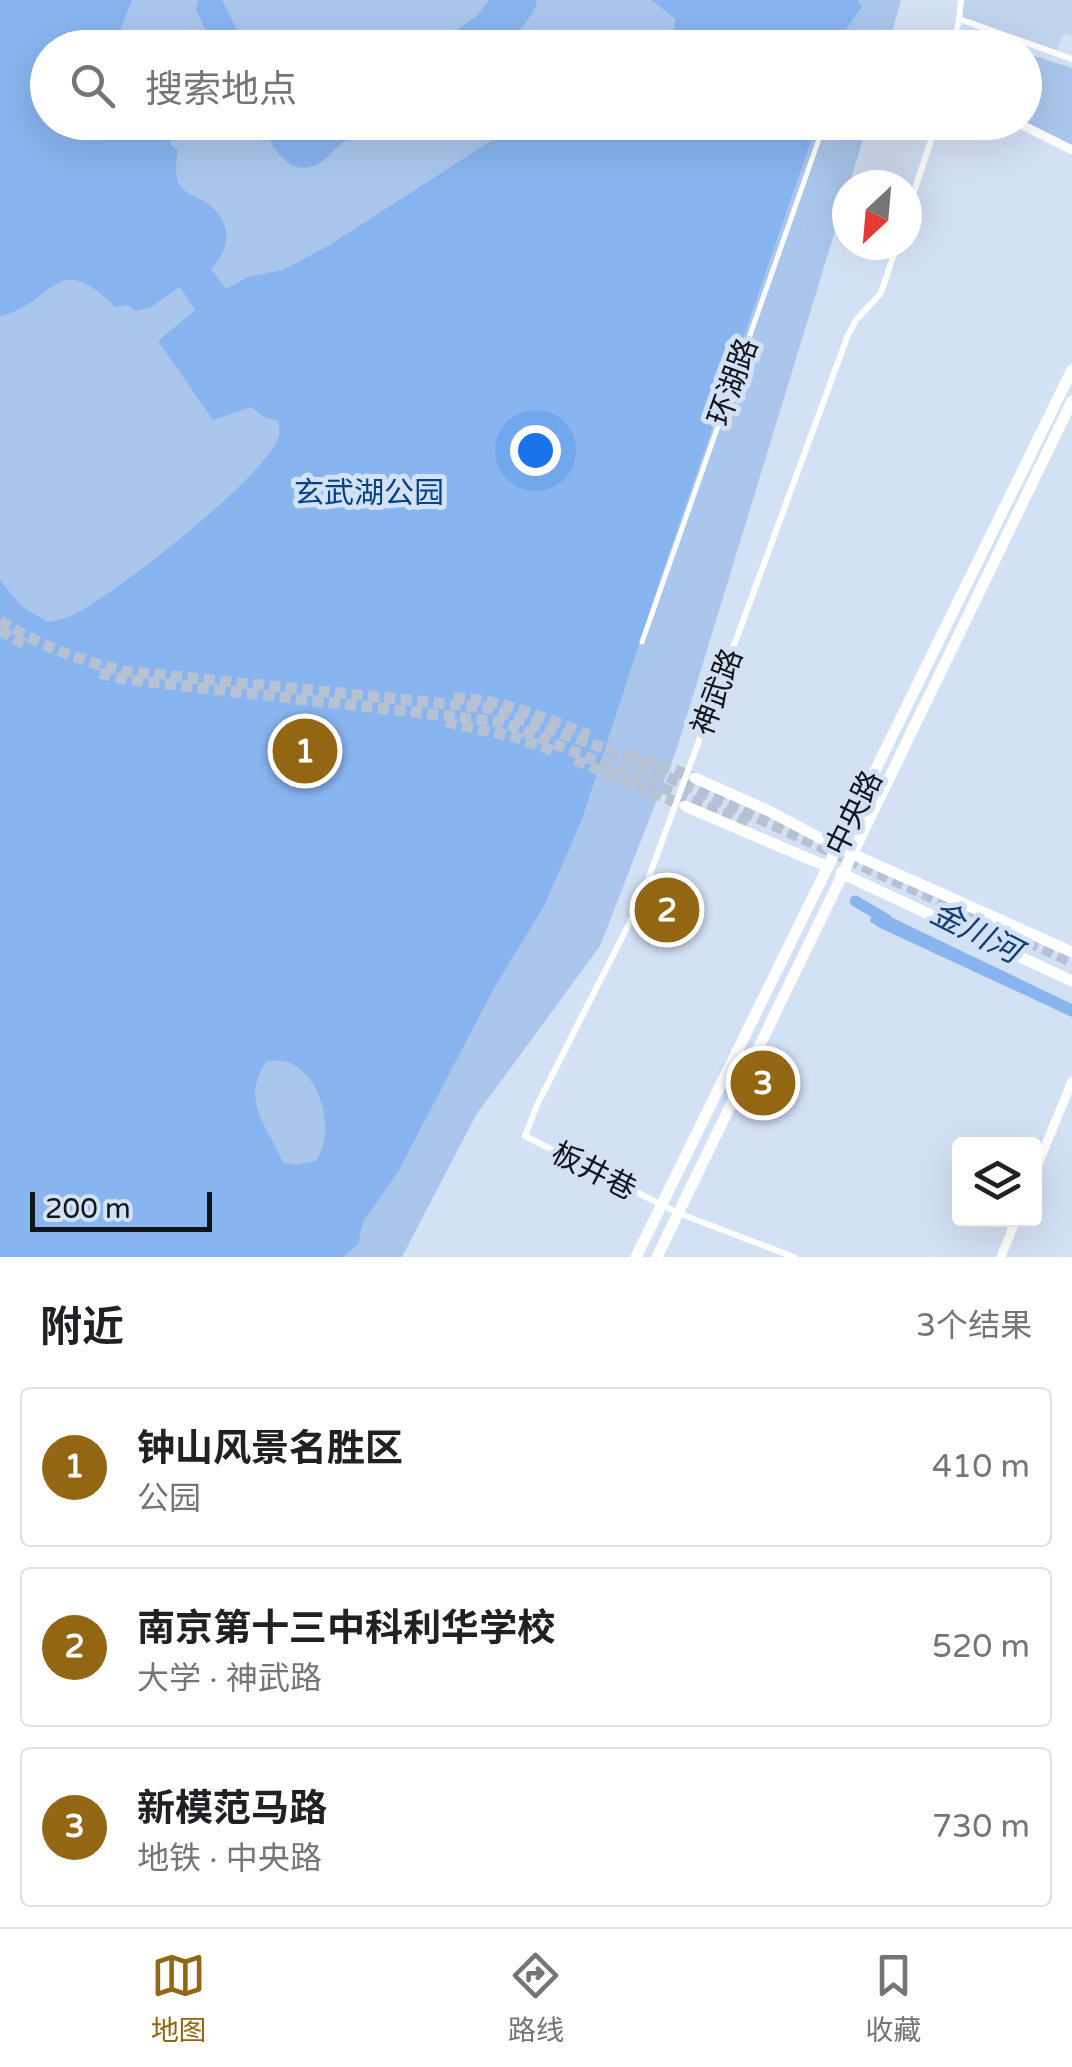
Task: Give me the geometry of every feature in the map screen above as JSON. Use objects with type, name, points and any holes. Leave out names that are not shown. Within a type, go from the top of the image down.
[{"type":"main road","name":"中央路","points":[[636,1257],[1072,370]]},
{"type":"main road","name":"中央路","points":[[656,1257],[1072,401]]},
{"type":"main road","points":[[695,778],[837,847],[1072,952]]},
{"type":"main road","points":[[685,806],[883,892],[1072,981]]},
{"type":"main road","points":[[800,855],[810,831]]},
{"type":"main road","points":[[883,892],[878,882],[886,868]]},
{"type":"street","points":[[956,30],[961,0]]},
{"type":"street","points":[[959,19],[990,30]]},
{"type":"street","points":[[1042,48],[1072,59]]},
{"type":"street","points":[[1042,135],[1072,150]]},
{"type":"street","name":"环湖路","points":[[642,642],[819,140]]},
{"type":"street","points":[[921,170],[931,140]]},
{"type":"street","name":"神武路","points":[[526,1136],[537,1105],[639,904],[848,335],[880,293],[892,260]]},
{"type":"street","points":[[1042,1154],[1072,1081]]},
{"type":"street","name":"板井巷","points":[[526,1136],[678,1213],[794,1257]]},
{"type":"street","points":[[1001,1257],[1013,1227]]},
{"type":"shaded area","name":"玄武湖公园","points":[[0,0],[132,0],[120,30],[30,30],[30,140],[171,140],[170,145],[178,150],[176,170],[180,186],[210,205],[222,220],[225,245],[211,269],[226,289],[248,277],[283,270],[328,246],[493,140],[811,140],[581,822],[544,906],[494,988],[399,1170],[363,1222],[358,1244],[343,1257],[0,1257],[0,580],[22,607],[48,622],[77,613],[155,558],[221,504],[269,454],[279,436],[278,421],[251,407],[213,420],[158,341],[195,310],[180,287],[151,307],[136,311],[127,305],[115,307],[80,281],[67,280],[0,316]],"holes":[[[266,1061],[287,1062],[310,1080],[323,1106],[325,1121],[322,1149],[316,1161],[296,1165],[283,1163],[256,1102],[255,1089]]]},
{"type":"shaded area","points":[[198,0],[222,0],[237,30],[205,30],[196,9]]},
{"type":"shaded area","points":[[489,0],[536,0],[537,4],[519,30],[457,30],[477,16]]},
{"type":"shaded area","points":[[651,0],[857,0],[862,7],[845,30],[674,30],[676,19]]},
{"type":"shaded area","points":[[961,0],[1072,0],[1072,35],[1064,33],[1055,54],[1042,49],[1042,30],[989,30],[959,19]]},
{"type":"shaded area","points":[[349,140],[318,164],[307,167],[289,163],[271,141]]},
{"type":"shaded area","points":[[874,909],[1072,1004],[1072,1017],[878,927],[870,921]]},
{"type":"green space","name":"玄武湖公园","points":[[0,0],[901,0],[893,30],[30,30],[30,140],[863,140],[854,170],[832,170],[832,241],[677,748],[600,946],[476,1115],[402,1257],[0,1257]]},
{"type":"green space","points":[[1042,58],[1072,68],[1072,146],[1042,131]]},
{"type":"waterway","name":"金川河","points":[[855,901],[886,919]]},
{"type":"tunnel","points":[[0,621],[59,651],[123,671],[488,708],[609,750],[1072,962]]},
{"type":"tunnel","points":[[0,630],[27,646]]},
{"type":"tunnel","points":[[100,673],[123,679],[501,722],[753,825]]},
{"type":"tunnel","points":[[454,698],[506,706],[589,735]]},
{"type":"tunnel","points":[[446,722],[515,737],[554,751]]},
{"type":"tunnel","points":[[629,752],[695,778]]},
{"type":"tunnel","points":[[575,760],[685,806]]},
{"type":"place","name":"钟山风景名胜区","points":[[305,751]]},
{"type":"place","name":"南京第十三中科利华学校","points":[[667,910]]},
{"type":"place","name":"新模范马路","points":[[763,1083]]}]
